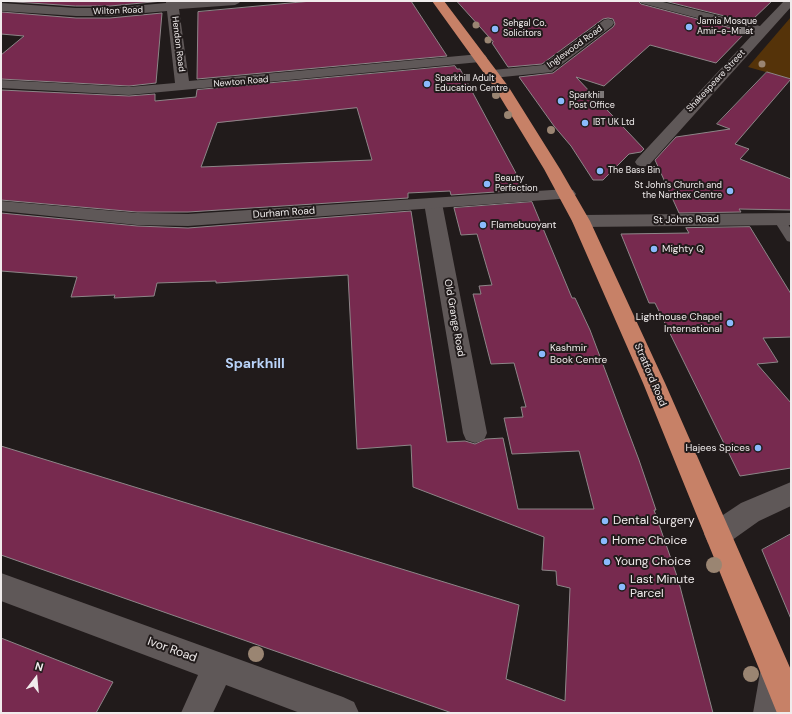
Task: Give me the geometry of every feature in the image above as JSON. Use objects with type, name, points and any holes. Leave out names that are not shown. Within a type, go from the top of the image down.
[{"type":"highway","name":"Stratford Road","points":[[438,1],[493,74],[567,194],[581,221],[654,383],[791,707]]},
{"type":"street","name":"Wilton Road","points":[[1,6],[103,12],[173,4],[235,1]]},
{"type":"street","points":[[645,1],[763,31]]},
{"type":"street","name":"Shakespeare Street","points":[[643,162],[790,1]]},
{"type":"street","name":"Hendon Road","points":[[173,4],[183,86]]},
{"type":"street","name":"Inglewood Road","points":[[493,74],[546,69],[608,23]]},
{"type":"street","name":"Newton Road","points":[[1,84],[129,91],[480,58]]},
{"type":"street","name":"Durham Road","points":[[1,206],[137,219],[188,220],[567,194]]},
{"type":"street","name":"Old Grange Road","points":[[434,202],[475,433]]},
{"type":"street","name":"St Johns Road","points":[[581,221],[785,219]]},
{"type":"street","points":[[718,534],[750,512],[791,494]]},
{"type":"street","name":"Ivor Road","points":[[1,587],[343,713]]},
{"type":"street","points":[[197,713],[218,668]]},
{"type":"street","points":[[769,713],[776,673]]},
{"type":"lane","points":[[785,219],[791,238]]},
{"type":"shaded area","points":[[791,17],[791,79],[748,67]]},
{"type":"building","points":[[1,1],[163,1],[110,6],[76,6]]},
{"type":"building","points":[[312,1],[411,1],[447,56],[197,79],[198,12]]},
{"type":"building","points":[[457,1],[638,1],[641,4],[746,32],[716,63],[650,45],[604,86],[576,77],[644,149],[641,152],[629,154],[603,180],[593,180],[571,146],[554,126],[519,77],[553,73],[613,27],[615,24],[613,19],[603,19],[542,64],[508,67],[492,43],[493,42]]},
{"type":"building","points":[[665,1],[772,1],[750,22]]},
{"type":"building","points":[[1,12],[76,18],[110,18],[162,13],[156,83],[129,86],[1,79],[1,55],[24,36],[1,34]]},
{"type":"building","points":[[455,66],[457,69],[460,69],[525,190],[451,195],[450,191],[408,193],[408,198],[188,212],[137,212],[1,200],[1,90],[129,96],[155,94],[155,101],[196,97],[197,90]],"holes":[[[357,108],[372,160],[201,167],[217,123]]]},
{"type":"building","points":[[767,72],[791,79],[735,144],[749,149],[740,159],[791,179],[791,210],[739,209],[741,212],[679,213],[655,160],[676,137],[730,129],[717,124]]},
{"type":"building","points":[[532,202],[572,298],[575,298],[590,330],[639,460],[656,510],[654,510],[678,579],[713,713],[452,713],[1,555],[1,446],[519,605],[506,679],[565,701],[570,588],[557,585],[556,571],[542,570],[544,537],[413,487],[411,445],[357,449],[348,275],[216,283],[216,281],[157,283],[154,296],[114,298],[115,295],[71,297],[77,277],[1,271],[1,213],[137,226],[188,228],[411,211],[447,442],[465,441],[475,444],[486,439],[503,438],[518,509],[594,509],[579,451],[512,454],[504,418],[523,417],[521,407],[526,407],[514,363],[491,364],[473,294],[481,294],[479,286],[492,285],[477,234],[461,235],[454,208]]},
{"type":"building","points":[[750,227],[791,294],[791,337],[763,338],[778,362],[757,364],[791,403],[791,468],[740,476],[655,303],[649,303],[621,234],[689,233],[686,228]]},
{"type":"building","points":[[791,534],[791,619],[762,550]]},
{"type":"building","points":[[1,638],[113,682],[96,713],[1,713]]},
{"type":"place","name":"Jamia Mosque Amir-e-Millat","points":[[689,27]]},
{"type":"place","name":"Sehgal Co. Solicitors","points":[[495,29]]},
{"type":"place","name":"Sparkhill Adult Education Centre","points":[[427,84]]},
{"type":"place","name":"Sparkhill Post Office","points":[[561,101]]},
{"type":"place","name":"IBT UK Ltd","points":[[585,123]]},
{"type":"place","name":"The Bass Bin","points":[[600,171]]},
{"type":"place","name":"Beauty Perfection","points":[[487,184]]},
{"type":"place","name":"St John's Church and the Narthex Centre","points":[[730,191]]},
{"type":"place","name":"Flamebuoyant","points":[[483,225]]},
{"type":"place","name":"Mighty Q","points":[[654,249]]},
{"type":"place","name":"Lighthouse Chapel International","points":[[730,323]]},
{"type":"place","name":"Kashmir Book Centre","points":[[542,354]]},
{"type":"place","name":"Hajees Spices","points":[[758,448]]},
{"type":"place","name":"Dental Surgery","points":[[605,521]]},
{"type":"place","name":"Home Choice","points":[[604,541]]},
{"type":"place","name":"Young Choice","points":[[607,562]]},
{"type":"place","name":"Last Minute Parcel","points":[[622,587]]},
{"type":"district","name":"Sparkhill","points":[[255,364]]}]
